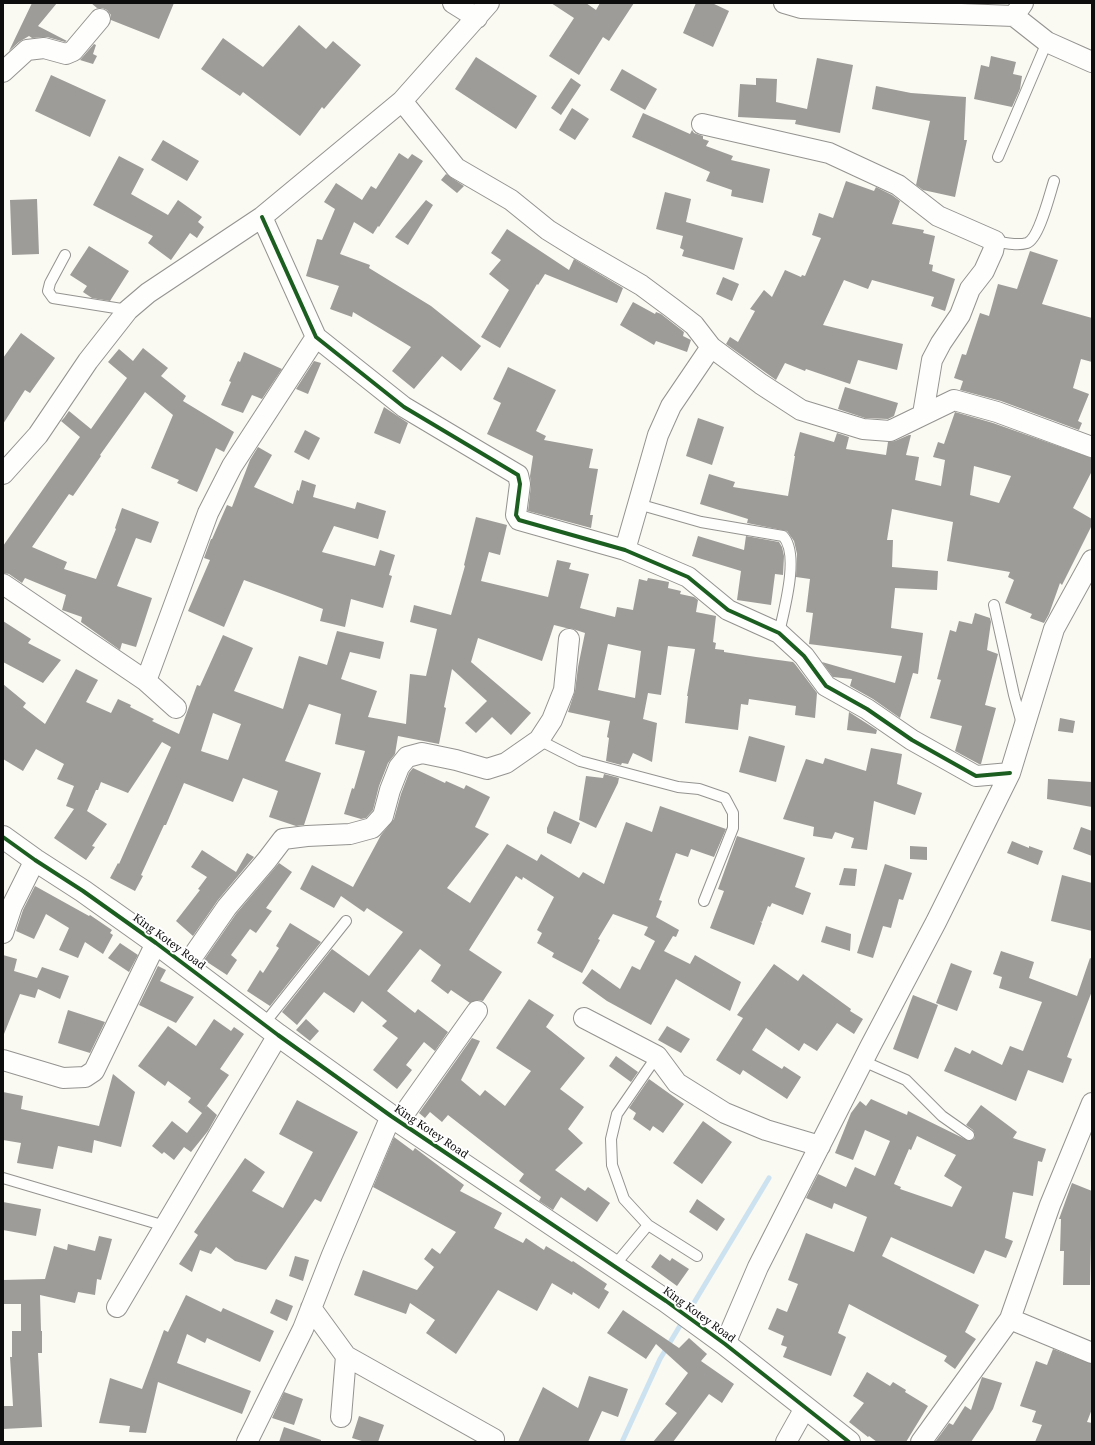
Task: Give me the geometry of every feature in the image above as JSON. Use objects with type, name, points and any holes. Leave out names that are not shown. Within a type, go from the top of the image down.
[{"type":"street","points":[[3,474],[38,434],[88,361],[128,310],[148,293],[262,217],[402,101],[483,11],[453,3]]},
{"type":"street","points":[[784,3],[801,8],[1018,9],[1047,42],[1092,62]]},
{"type":"street","points":[[3,72],[27,50],[44,48],[66,54],[73,51],[100,19]]},
{"type":"street","points":[[402,101],[456,168],[511,200],[548,230],[641,285],[694,325],[711,347],[801,410],[863,429],[890,430],[954,400],[997,412],[1092,446]]},
{"type":"street","points":[[702,124],[829,153],[898,185],[938,216],[995,241],[993,251],[984,271],[970,289],[960,315],[941,343],[932,360],[923,414]]},
{"type":"street","points":[[262,217],[316,337],[404,407],[518,475],[520,484],[516,515],[519,520],[624,550],[688,577],[728,610],[779,633],[804,656],[826,686],[867,709],[912,740],[976,776],[1010,773]]},
{"type":"street","points":[[146,681],[208,513],[232,466],[316,337]]},
{"type":"street","points":[[624,550],[658,435],[671,406],[711,347]]},
{"type":"street","points":[[718,1339],[758,1267],[936,922],[1010,773],[1054,629],[1092,560]]},
{"type":"street","points":[[3,584],[146,681],[176,708]]},
{"type":"street","points":[[186,966],[227,907],[283,839],[307,836],[350,834],[372,828],[382,816],[399,767],[407,757],[422,753],[456,760],[487,769],[506,763],[540,740],[552,720],[564,690],[569,639]]},
{"type":"street","name":"King Kotey Road","points":[[3,837],[156,943],[271,1030],[395,1119],[666,1301],[718,1339],[849,1442]]},
{"type":"street","points":[[3,933],[12,906],[35,860]]},
{"type":"street","points":[[3,1060],[62,1078],[85,1077],[94,1071],[156,943]]},
{"type":"street","points":[[247,1442],[303,1329],[395,1119],[477,1010]]},
{"type":"street","points":[[584,1018],[657,1056],[677,1083],[725,1113],[766,1130],[820,1146]]},
{"type":"street","points":[[116,1307],[165,1226],[271,1030]]},
{"type":"street","points":[[921,1442],[1010,1319],[1050,1205],[1092,1103]]},
{"type":"street","points":[[311,1308],[346,1356],[494,1439]]},
{"type":"street","points":[[1010,1319],[1092,1353]]},
{"type":"street","points":[[341,1417],[346,1356]]},
{"type":"street","points":[[786,1442],[805,1408]]},
{"type":"lane","points":[[998,157],[1047,42]]},
{"type":"lane","points":[[995,241],[1013,244],[1028,243],[1033,238],[1038,230],[1054,180]]},
{"type":"lane","points":[[64,255],[50,283],[48,292],[53,298],[128,310]]},
{"type":"lane","points":[[638,504],[701,522],[782,536],[787,541],[791,567],[786,603],[779,633]]},
{"type":"lane","points":[[994,605],[1014,696],[1023,727]]},
{"type":"lane","points":[[540,740],[580,761],[678,787],[699,789],[725,798],[733,813],[733,828],[704,901]]},
{"type":"lane","points":[[271,1030],[346,921]]},
{"type":"lane","points":[[657,1056],[617,1114],[612,1139],[612,1165],[624,1198],[648,1225],[697,1256]]},
{"type":"lane","points":[[863,1061],[906,1080],[942,1116],[969,1135]]},
{"type":"lane","points":[[3,1178],[165,1226]]},
{"type":"lane","points":[[614,1266],[648,1225]]},
{"type":"building","points":[[32,3],[57,3],[38,26],[67,41],[65,42],[47,37],[32,38],[29,36],[9,51]]},
{"type":"building","points":[[91,3],[174,3],[159,39],[111,20],[111,15],[107,10],[97,8]]},
{"type":"building","points":[[551,3],[586,3],[596,10],[600,3],[634,3],[609,41],[603,37],[579,75],[549,56],[574,18]]},
{"type":"building","points":[[696,3],[712,3],[729,11],[713,47],[683,33]]},
{"type":"building","points":[[299,25],[326,49],[333,41],[361,65],[324,109],[322,107],[300,136],[243,92],[240,96],[201,69],[223,38],[263,67]]},
{"type":"building","points":[[94,44],[96,45],[93,54],[97,56],[93,64],[80,60]]},
{"type":"building","points":[[991,56],[1016,62],[1013,74],[1022,76],[1020,89],[1012,107],[974,99],[981,65],[989,67]]},
{"type":"building","points":[[476,57],[537,96],[516,129],[455,89]]},
{"type":"building","points":[[817,58],[853,65],[840,133],[795,124],[796,120],[738,117],[740,84],[756,85],[756,78],[777,79],[776,102],[807,109]]},
{"type":"building","points":[[622,69],[657,89],[645,110],[610,90]]},
{"type":"building","points":[[51,75],[106,100],[90,137],[35,111]]},
{"type":"building","points":[[571,78],[581,85],[561,115],[551,108]]},
{"type":"building","points":[[876,86],[911,93],[966,97],[964,140],[967,140],[955,197],[923,190],[916,185],[930,121],[872,109]]},
{"type":"building","points":[[572,108],[589,119],[575,140],[559,130]]},
{"type":"building","points":[[643,113],[690,134],[692,130],[694,133],[703,136],[703,139],[709,141],[706,146],[733,156],[731,160],[770,169],[763,203],[731,196],[732,190],[706,181],[710,172],[632,137]]},
{"type":"building","points":[[163,140],[199,161],[187,181],[151,160]]},
{"type":"building","points":[[399,153],[408,159],[412,154],[423,161],[373,234],[354,222],[340,254],[370,265],[369,268],[431,306],[481,346],[461,371],[442,356],[414,389],[392,371],[411,347],[353,312],[352,317],[330,309],[339,286],[306,276],[317,239],[322,240],[335,209],[324,202],[336,183],[362,200],[371,186],[376,189]]},
{"type":"building","points":[[119,156],[144,169],[131,194],[168,215],[178,200],[202,217],[198,222],[204,227],[197,238],[190,233],[171,260],[148,243],[153,236],[93,205]]},
{"type":"building","points":[[446,174],[464,186],[457,193],[441,180]]},
{"type":"building","points":[[846,181],[874,191],[876,187],[900,201],[892,224],[924,230],[923,233],[935,236],[929,264],[933,265],[932,271],[955,279],[945,311],[931,306],[934,297],[872,280],[868,289],[844,280],[823,325],[903,344],[897,370],[858,360],[850,384],[806,369],[805,371],[785,363],[776,380],[726,344],[730,337],[738,342],[755,311],[750,309],[764,290],[772,297],[785,270],[801,277],[802,275],[805,276],[821,238],[812,235],[819,213],[833,218]]},
{"type":"building","points":[[665,192],[691,199],[686,222],[743,238],[734,270],[682,256],[684,250],[680,248],[683,236],[656,229]]},
{"type":"building","points":[[37,199],[39,254],[12,255],[10,200]]},
{"type":"building","points":[[426,200],[433,205],[408,245],[395,237]]},
{"type":"building","points":[[507,229],[569,270],[574,259],[623,288],[617,303],[545,274],[538,285],[537,284],[500,348],[481,337],[509,290],[489,274],[501,260],[491,253]]},
{"type":"building","points":[[89,246],[129,271],[110,301],[92,298],[83,292],[87,286],[70,275]]},
{"type":"building","points":[[1030,251],[1058,260],[1042,304],[1092,318],[1092,362],[1081,359],[1073,388],[1089,394],[1078,421],[1082,423],[1079,430],[1001,401],[960,390],[963,381],[954,378],[962,354],[966,355],[980,313],[989,316],[998,284],[1017,289]]},
{"type":"building","points":[[723,277],[739,284],[732,301],[716,294]]},
{"type":"building","points":[[633,302],[655,314],[656,312],[661,314],[684,332],[683,336],[691,340],[687,352],[656,341],[654,345],[620,325]]},
{"type":"building","points":[[21,333],[55,358],[30,393],[25,390],[3,424],[3,358]]},
{"type":"building","points":[[143,348],[168,368],[161,376],[186,396],[183,401],[234,432],[224,452],[216,448],[197,492],[177,483],[179,480],[151,468],[173,415],[145,392],[73,496],[69,494],[32,547],[67,562],[64,569],[96,579],[116,529],[115,528],[122,508],[159,522],[151,543],[136,538],[117,586],[152,598],[136,647],[122,643],[120,650],[81,622],[82,617],[62,610],[66,595],[25,578],[22,583],[9,574],[3,573],[3,546],[80,437],[61,421],[69,411],[91,429],[127,378],[108,362],[119,349],[133,361]]},
{"type":"building","points":[[244,352],[282,369],[262,399],[252,395],[243,413],[221,405],[231,382],[229,381]]},
{"type":"building","points":[[314,361],[321,363],[308,394],[296,389]]},
{"type":"building","points":[[508,367],[556,390],[536,431],[546,436],[544,440],[593,449],[589,468],[598,469],[590,515],[593,515],[591,528],[528,511],[533,456],[487,434],[501,403],[493,399]]},
{"type":"building","points":[[845,387],[898,403],[894,416],[888,419],[865,418],[838,409]]},
{"type":"building","points":[[384,407],[408,423],[400,444],[374,433]]},
{"type":"building","points":[[955,412],[993,423],[1092,458],[1092,471],[1073,508],[1092,519],[1092,525],[1062,585],[1060,583],[1049,614],[1044,623],[1030,618],[1032,614],[1005,603],[1014,580],[1008,577],[1010,572],[947,561],[953,522],[892,509],[887,540],[893,540],[892,567],[938,571],[937,590],[895,588],[891,628],[923,633],[918,674],[913,673],[900,718],[873,699],[850,686],[852,679],[833,677],[822,662],[895,683],[902,656],[809,644],[813,613],[806,612],[810,579],[796,577],[797,554],[794,541],[787,531],[747,523],[748,519],[700,504],[709,474],[735,482],[733,487],[788,496],[794,456],[800,432],[834,442],[837,433],[849,437],[846,449],[886,455],[888,442],[911,435],[906,455],[919,457],[915,480],[941,486],[945,460],[933,457],[938,442],[944,444]],"holes":[[[974,466],[1011,476],[999,503],[970,495]]]},
{"type":"building","points":[[698,418],[724,427],[712,465],[686,456]]},
{"type":"building","points":[[305,430],[320,438],[309,460],[294,452]]},
{"type":"building","points":[[258,447],[272,455],[254,487],[293,504],[302,480],[316,485],[313,497],[355,509],[357,502],[386,511],[378,539],[334,526],[322,552],[375,566],[380,550],[395,555],[389,575],[392,576],[383,608],[351,599],[345,627],[320,621],[323,609],[244,580],[224,627],[188,611],[210,560],[204,558],[211,539],[227,505],[232,507],[250,460]]},
{"type":"building","points":[[476,517],[507,525],[500,555],[489,552],[481,581],[548,597],[557,560],[571,563],[569,569],[589,574],[580,608],[615,617],[617,607],[633,610],[639,579],[647,581],[648,578],[669,582],[668,588],[681,591],[680,594],[694,597],[698,600],[696,612],[716,616],[713,642],[716,643],[715,649],[724,650],[724,652],[793,662],[817,693],[815,718],[795,715],[796,706],[749,699],[748,705],[741,704],[738,730],[685,723],[687,696],[695,649],[668,646],[661,695],[648,693],[643,719],[657,723],[652,762],[633,753],[628,764],[622,763],[621,765],[606,761],[609,738],[607,737],[610,721],[568,712],[575,691],[585,633],[554,625],[542,661],[478,638],[471,662],[531,713],[511,735],[492,717],[476,733],[465,723],[487,701],[452,669],[444,707],[446,708],[439,744],[398,736],[395,754],[388,763],[379,786],[373,810],[366,818],[361,819],[344,814],[352,788],[354,789],[365,751],[335,744],[341,714],[309,704],[285,761],[321,773],[304,825],[296,826],[269,817],[278,791],[243,778],[233,802],[184,783],[135,891],[110,878],[118,863],[119,864],[171,747],[162,742],[128,793],[101,782],[87,811],[107,824],[92,846],[95,847],[86,860],[54,838],[74,809],[66,806],[74,786],[57,779],[64,764],[36,749],[23,771],[3,759],[3,684],[26,703],[23,707],[45,724],[76,669],[98,680],[86,702],[111,713],[118,699],[154,719],[152,721],[179,734],[197,685],[200,686],[223,635],[253,648],[234,691],[283,709],[299,656],[327,665],[337,631],[384,642],[380,659],[350,652],[341,679],[377,691],[368,717],[406,724],[410,674],[426,676],[437,629],[410,622],[414,605],[451,615],[465,566]],"holes":[[[608,644],[641,651],[635,698],[598,690]],[[213,713],[241,724],[228,760],[201,751]]]},
{"type":"building","points":[[698,536],[744,550],[746,536],[779,542],[784,556],[783,575],[775,574],[771,605],[737,600],[741,571],[692,556]]},
{"type":"building","points":[[975,613],[990,618],[991,622],[987,650],[998,654],[985,705],[996,708],[981,764],[955,751],[962,726],[930,718],[941,680],[937,679],[950,630],[956,632],[959,621],[972,624]]},
{"type":"building","points":[[3,621],[31,639],[28,643],[61,660],[43,683],[3,662]]},
{"type":"building","points":[[849,712],[877,730],[876,734],[847,730]]},
{"type":"building","points":[[1060,718],[1075,721],[1073,733],[1058,731]]},
{"type":"building","points":[[749,736],[785,746],[776,782],[739,772]]},
{"type":"building","points":[[871,748],[902,754],[897,784],[922,793],[915,815],[874,801],[867,850],[851,848],[854,838],[835,832],[832,839],[813,836],[814,827],[783,819],[806,759],[823,764],[825,758],[866,771]]},
{"type":"building","points":[[413,768],[445,783],[446,781],[464,789],[466,785],[490,797],[475,827],[489,834],[447,888],[470,903],[507,844],[537,861],[541,854],[579,878],[583,872],[604,884],[626,822],[652,832],[660,806],[726,829],[714,857],[691,849],[688,857],[676,853],[659,900],[662,901],[656,917],[679,930],[676,937],[673,936],[664,951],[690,964],[695,955],[741,982],[730,1011],[676,979],[651,1025],[607,1001],[582,983],[592,969],[620,989],[632,966],[640,970],[655,941],[644,935],[648,927],[613,914],[598,939],[600,940],[582,973],[552,957],[554,953],[537,943],[542,933],[537,930],[554,897],[523,877],[522,880],[516,876],[469,950],[502,972],[483,1001],[478,1000],[470,1003],[451,990],[448,994],[431,981],[441,965],[420,949],[387,991],[415,1013],[418,1009],[448,1032],[435,1051],[424,1042],[406,1065],[412,1070],[397,1089],[373,1070],[398,1038],[382,1026],[387,1021],[362,1001],[354,1013],[324,992],[297,1025],[282,1012],[332,949],[369,976],[403,932],[367,908],[364,912],[341,896],[334,908],[300,889],[312,865],[353,887],[381,835],[394,819],[401,794],[409,773]]},
{"type":"building","points":[[604,774],[619,778],[596,828],[579,820],[586,776],[603,778]]},
{"type":"building","points":[[1048,779],[1092,782],[1092,807],[1047,799]]},
{"type":"building","points":[[554,811],[580,823],[571,844],[547,833],[547,828]]},
{"type":"building","points":[[1081,827],[1092,831],[1092,856],[1073,849]]},
{"type":"building","points":[[737,836],[805,858],[795,887],[811,893],[803,915],[772,903],[770,907],[768,906],[762,922],[760,921],[762,923],[754,945],[710,928],[724,891],[718,889]]},
{"type":"building","points":[[1012,841],[1029,848],[1029,846],[1043,851],[1038,865],[1007,853]]},
{"type":"building","points":[[910,846],[927,847],[927,860],[910,859]]},
{"type":"building","points":[[202,850],[236,872],[247,853],[254,857],[218,900],[193,936],[176,921],[200,890],[198,889],[207,877],[191,867]]},
{"type":"building","points":[[279,863],[292,872],[266,908],[272,911],[256,933],[250,929],[231,955],[237,960],[227,975],[204,960],[236,914]]},
{"type":"building","points":[[885,864],[912,873],[903,900],[899,899],[891,928],[883,926],[873,958],[857,953]]},
{"type":"building","points":[[844,868],[857,869],[855,886],[839,885]]},
{"type":"building","points":[[1062,875],[1092,883],[1092,931],[1051,921]]},
{"type":"building","points":[[35,886],[89,916],[90,915],[112,930],[110,933],[113,935],[103,954],[85,942],[78,958],[59,950],[69,928],[46,914],[34,939],[16,931],[23,910]]},
{"type":"building","points":[[290,923],[321,942],[270,1006],[247,991],[260,970],[263,973],[279,948],[276,946]]},
{"type":"building","points":[[826,926],[851,934],[850,951],[821,942]]},
{"type":"building","points":[[120,943],[138,955],[129,972],[108,958]]},
{"type":"building","points":[[1001,951],[1034,962],[1029,978],[1077,996],[1090,958],[1092,959],[1092,991],[1067,1057],[1072,1059],[1063,1083],[1028,1070],[1016,1101],[944,1071],[955,1047],[970,1054],[972,1050],[1002,1065],[1010,1046],[1023,1051],[1042,1002],[999,988],[1002,977],[993,974]]},
{"type":"building","points":[[3,955],[17,959],[14,971],[37,978],[42,967],[69,976],[60,999],[38,989],[35,998],[20,994],[4,1034],[3,1034]]},
{"type":"building","points":[[951,963],[972,971],[957,1011],[936,1003]]},
{"type":"building","points":[[774,964],[798,981],[803,974],[851,1009],[850,1011],[863,1019],[854,1034],[837,1023],[817,1051],[804,1043],[799,1051],[766,1028],[752,1050],[782,1069],[784,1066],[801,1077],[787,1099],[743,1070],[740,1075],[716,1060],[743,1018],[737,1015]]},
{"type":"building","points":[[158,966],[166,970],[160,981],[194,997],[176,1023],[139,1005]]},
{"type":"building","points":[[913,995],[938,1005],[918,1059],[893,1049]]},
{"type":"building","points":[[529,999],[554,1015],[546,1027],[585,1058],[560,1089],[584,1107],[568,1129],[583,1143],[555,1170],[585,1191],[588,1187],[610,1203],[597,1222],[561,1197],[553,1210],[539,1201],[541,1197],[519,1181],[524,1174],[448,1115],[442,1122],[430,1112],[425,1118],[419,1113],[472,1038],[480,1041],[461,1080],[480,1096],[485,1090],[505,1106],[531,1071],[496,1048]]},
{"type":"building","points":[[68,1010],[105,1022],[90,1053],[58,1043]]},
{"type":"building","points":[[214,1019],[231,1031],[234,1027],[244,1034],[220,1069],[229,1075],[204,1110],[207,1106],[217,1115],[208,1131],[191,1152],[184,1147],[174,1160],[164,1152],[162,1154],[152,1146],[172,1121],[187,1133],[202,1113],[188,1102],[191,1098],[168,1081],[165,1086],[138,1066],[168,1026],[196,1046]]},
{"type":"building","points":[[306,1019],[319,1031],[310,1041],[296,1030]]},
{"type":"building","points":[[667,1026],[690,1039],[681,1053],[658,1040]]},
{"type":"building","points":[[616,1056],[638,1072],[631,1082],[609,1066]]},
{"type":"building","points":[[113,1074],[135,1092],[121,1147],[94,1140],[92,1153],[58,1146],[53,1169],[17,1163],[21,1143],[3,1140],[3,1092],[23,1096],[21,1109],[99,1126]]},
{"type":"building","points":[[649,1079],[684,1104],[663,1133],[653,1126],[650,1131],[633,1119],[636,1113],[629,1108]]},
{"type":"building","points":[[871,1099],[907,1115],[908,1111],[969,1141],[974,1139],[975,1135],[973,1130],[966,1125],[981,1105],[1017,1132],[1013,1138],[1046,1149],[1042,1162],[1038,1161],[1033,1196],[1013,1192],[1005,1238],[1013,1241],[1006,1258],[985,1250],[974,1274],[891,1237],[882,1256],[979,1305],[965,1332],[976,1339],[955,1369],[944,1361],[947,1356],[849,1304],[838,1333],[846,1337],[831,1376],[783,1357],[787,1347],[781,1345],[784,1336],[768,1329],[777,1308],[787,1312],[798,1284],[788,1280],[806,1233],[854,1252],[867,1217],[834,1203],[832,1209],[806,1198],[818,1174],[846,1187],[855,1167],[875,1176],[890,1141],[865,1130],[853,1160],[835,1153],[851,1113],[860,1101],[866,1106]],"holes":[[[917,1136],[956,1155],[944,1176],[962,1187],[952,1207],[900,1189],[901,1187],[894,1184],[909,1149],[911,1150]]]},
{"type":"building","points":[[297,1100],[358,1132],[321,1202],[315,1199],[266,1270],[235,1261],[216,1247],[211,1254],[200,1250],[192,1272],[179,1264],[198,1235],[194,1232],[245,1158],[265,1172],[252,1191],[283,1208],[313,1152],[279,1134]]},
{"type":"building","points":[[703,1121],[732,1142],[702,1184],[673,1163]]},
{"type":"building","points":[[394,1137],[413,1151],[415,1148],[464,1185],[460,1191],[502,1213],[494,1228],[523,1243],[526,1238],[544,1250],[546,1246],[572,1262],[573,1261],[607,1284],[604,1289],[609,1292],[599,1309],[573,1292],[572,1295],[552,1283],[537,1311],[498,1290],[456,1354],[426,1333],[435,1320],[410,1303],[406,1314],[354,1295],[363,1270],[417,1290],[434,1267],[424,1259],[432,1248],[440,1254],[456,1232],[373,1187]]},
{"type":"building","points":[[1072,1183],[1092,1191],[1090,1285],[1063,1285],[1064,1251],[1060,1251],[1061,1219],[1059,1219]]},
{"type":"building","points":[[697,1199],[725,1219],[717,1231],[689,1212]]},
{"type":"building","points":[[3,1202],[41,1209],[36,1236],[3,1230]]},
{"type":"building","points":[[99,1236],[112,1239],[101,1280],[97,1279],[95,1295],[78,1292],[75,1303],[40,1295],[42,1353],[38,1353],[42,1427],[3,1429],[3,1406],[13,1406],[10,1357],[12,1357],[12,1331],[21,1331],[21,1304],[3,1304],[3,1280],[45,1279],[54,1246],[67,1250],[68,1244],[95,1251]]},
{"type":"building","points":[[660,1254],[670,1261],[672,1258],[689,1269],[677,1286],[651,1267]]},
{"type":"building","points":[[295,1256],[309,1260],[303,1281],[289,1276]]},
{"type":"building","points":[[186,1295],[221,1312],[223,1308],[274,1331],[260,1362],[207,1338],[205,1343],[187,1334],[177,1363],[251,1391],[242,1414],[158,1382],[146,1433],[129,1432],[130,1426],[99,1423],[110,1378],[142,1389],[164,1330],[168,1332]]},
{"type":"building","points":[[276,1299],[293,1306],[287,1321],[270,1313]]},
{"type":"building","points":[[623,1310],[679,1348],[689,1338],[707,1354],[701,1361],[734,1384],[722,1403],[709,1394],[673,1442],[653,1442],[677,1413],[665,1404],[688,1373],[656,1344],[646,1359],[607,1333]]},
{"type":"building","points":[[1053,1349],[1092,1364],[1092,1409],[1087,1422],[1092,1423],[1092,1442],[1035,1442],[1042,1425],[1032,1422],[1036,1411],[1020,1406],[1036,1361],[1047,1365]]},
{"type":"building","points":[[867,1372],[890,1386],[893,1382],[906,1390],[905,1392],[928,1406],[906,1442],[877,1442],[849,1422],[864,1403],[853,1396]]},
{"type":"building","points":[[589,1376],[628,1389],[618,1417],[602,1411],[588,1442],[518,1442],[543,1387],[578,1408]]},
{"type":"building","points":[[982,1377],[1002,1383],[993,1409],[971,1442],[935,1442],[949,1423],[953,1425],[965,1406],[971,1410]]},
{"type":"building","points":[[284,1392],[303,1399],[294,1425],[272,1418]]},
{"type":"building","points":[[359,1416],[384,1425],[378,1442],[365,1442],[352,1438]]},
{"type":"building","points":[[284,1427],[321,1440],[321,1442],[279,1442]]},
{"type":"waterway","points":[[689,1311],[769,1178]]},
{"type":"waterway","points":[[622,1442],[660,1359],[684,1319]]},
{"type":"cycle path","points":[[262,217],[316,337],[404,407],[518,475],[520,484],[516,515],[519,520],[625,550],[688,577],[728,610],[779,633],[804,656],[826,686],[867,709],[912,740],[976,776],[1010,773]]},
{"type":"cycle path","points":[[3,837],[156,943],[278,1035],[391,1116],[666,1301],[725,1344],[849,1442]]}]
